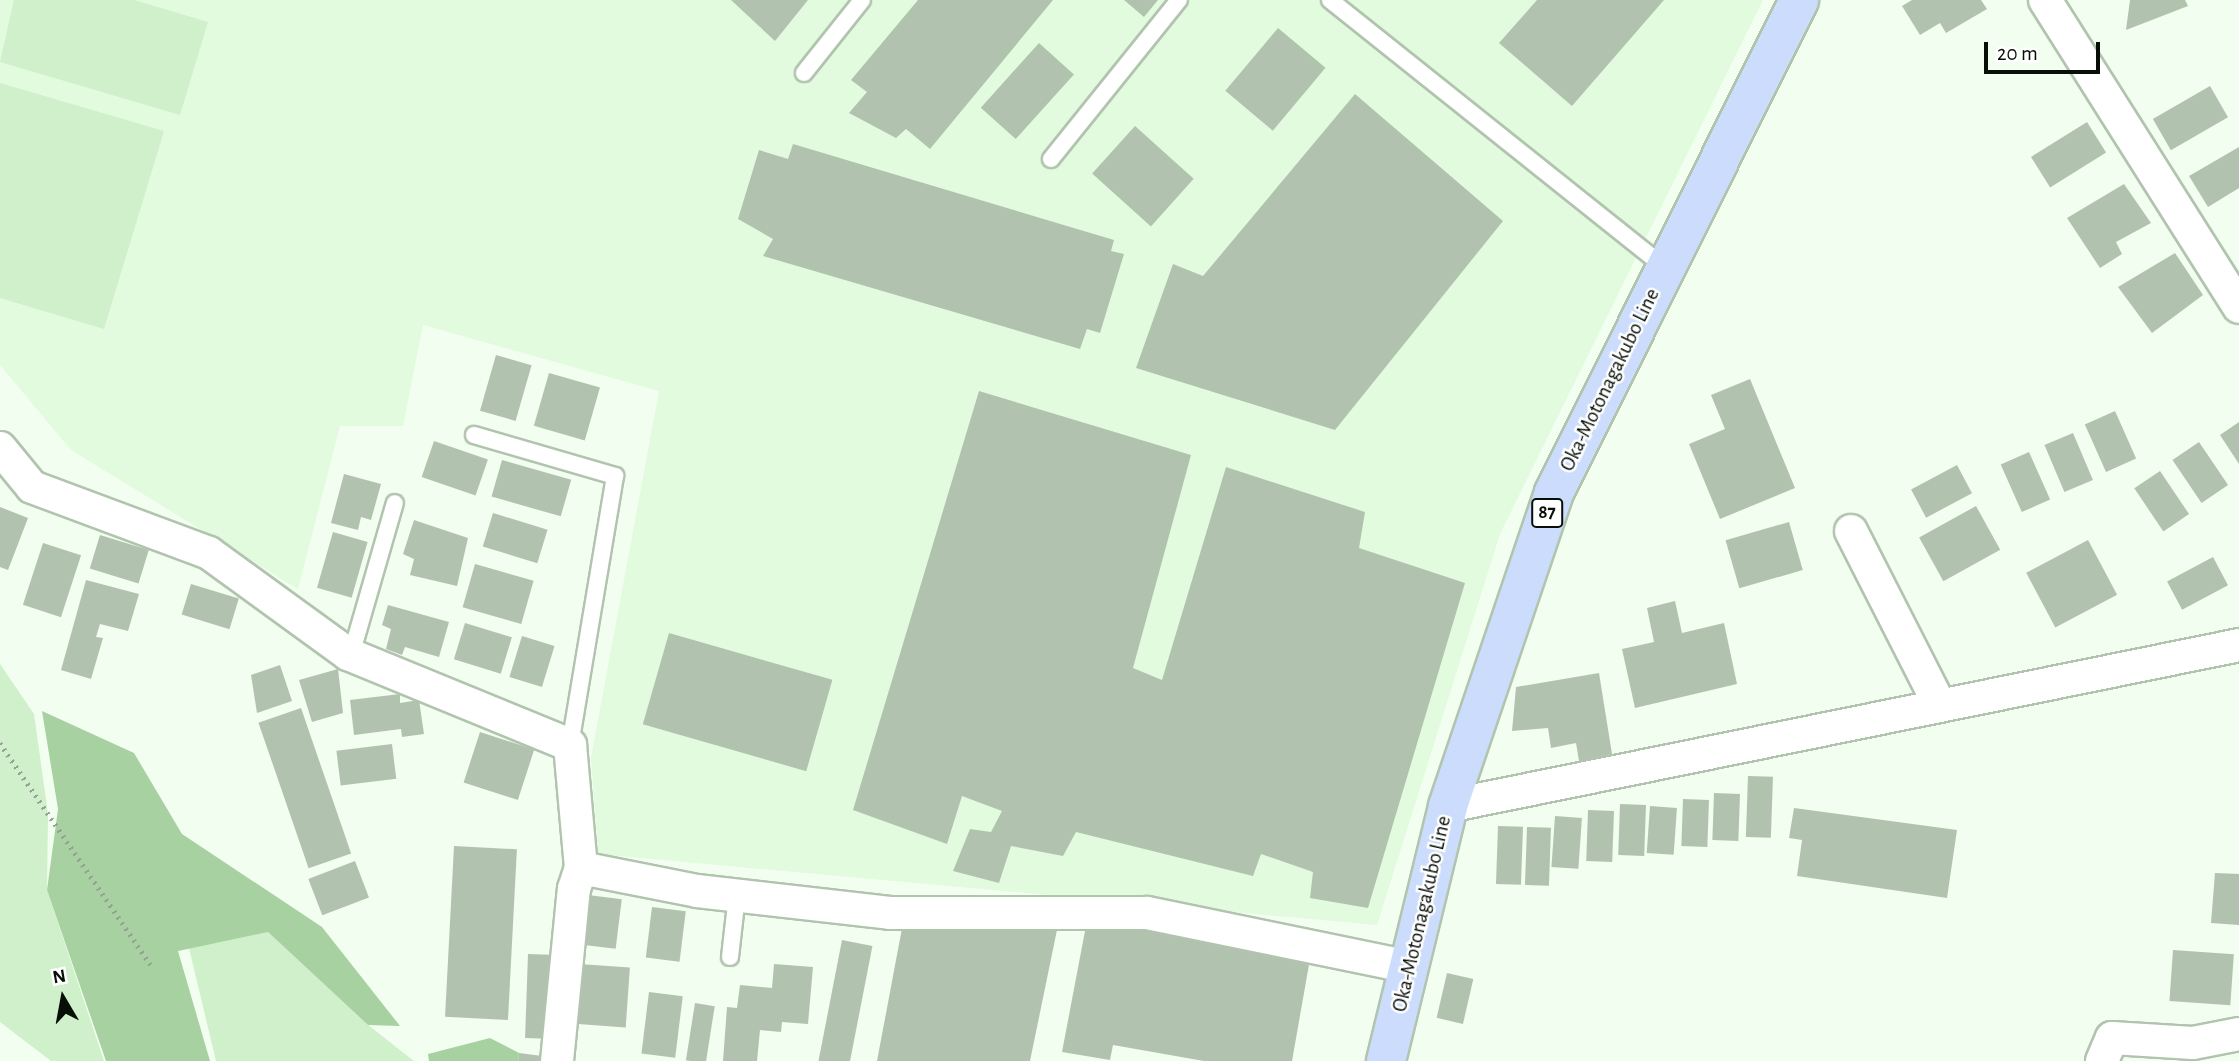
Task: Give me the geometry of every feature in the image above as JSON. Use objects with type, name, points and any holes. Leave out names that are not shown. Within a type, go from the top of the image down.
[{"type":"main road","name":"Oka-Motonagakubo Line","points":[[1386,1061],[1448,806],[1554,493],[1799,0]]},
{"type":"street","points":[[2045,0],[2239,307]]},
{"type":"street","points":[[0,448],[32,486],[209,553],[351,655],[570,745],[581,868],[574,889],[557,1061]]},
{"type":"street","points":[[1850,531],[1938,704]]},
{"type":"street","points":[[1448,806],[1938,704],[2239,645]]},
{"type":"street","points":[[581,868],[737,896],[890,914],[1147,913],[1410,967]]},
{"type":"street","points":[[2102,1061],[2112,1038],[2193,1043],[2239,1034]]},
{"type":"lane","points":[[804,74],[862,0]]},
{"type":"lane","points":[[1051,159],[1179,0]]},
{"type":"lane","points":[[1341,3],[1666,268]]},
{"type":"lane","points":[[474,435],[615,476],[570,745]]},
{"type":"lane","points":[[351,655],[395,503]]},
{"type":"lane","points":[[730,957],[737,896]]},
{"type":"path","points":[[0,743],[151,965]]},
{"type":"shaded area","points":[[0,0],[1763,0],[1500,534],[1377,925],[598,854],[591,758],[659,391],[423,325],[403,426],[340,426],[298,589],[71,450],[0,365]]},
{"type":"shaded area","points":[[14,0],[134,0],[208,22],[180,115],[0,62]]},
{"type":"shaded area","points":[[0,83],[164,131],[104,329],[0,298]]},
{"type":"shaded area","points":[[0,664],[34,714],[48,814],[47,890],[104,1061],[51,1061],[0,1022]]},
{"type":"shaded area","points":[[268,932],[368,1025],[414,1061],[216,1061],[189,948]]},
{"type":"green space","points":[[42,711],[134,753],[182,834],[322,927],[400,1026],[368,1025],[268,932],[178,951],[210,1061],[106,1061],[47,890],[58,809]]},
{"type":"green space","points":[[490,1038],[519,1053],[518,1061],[429,1061],[428,1054]]},
{"type":"building","points":[[731,0],[808,0],[775,41]]},
{"type":"building","points":[[918,0],[1053,0],[930,149],[906,129],[896,138],[849,113],[867,92],[851,80]]},
{"type":"building","points":[[1124,0],[1158,0],[1144,17]]},
{"type":"building","points":[[1537,0],[1664,0],[1572,106],[1499,43]]},
{"type":"building","points":[[1912,0],[1981,0],[1987,9],[1946,33],[1940,23],[1920,35],[1902,6]]},
{"type":"building","points":[[2130,0],[2185,0],[2188,6],[2126,30]]},
{"type":"building","points":[[1278,28],[1325,68],[1273,131],[1225,91]]},
{"type":"building","points":[[1039,43],[1074,74],[1016,139],[981,108]]},
{"type":"building","points":[[2210,86],[2228,117],[2171,150],[2153,119]]},
{"type":"building","points":[[1355,94],[1503,221],[1335,430],[1136,368],[1173,264],[1203,276]]},
{"type":"building","points":[[2087,122],[2106,153],[2050,188],[2031,157]]},
{"type":"building","points":[[1135,126],[1194,179],[1151,226],[1092,174]]},
{"type":"building","points":[[793,144],[1114,240],[1111,251],[1124,254],[1100,333],[1087,329],[1080,349],[763,256],[773,239],[738,219],[759,150],[788,159]]},
{"type":"building","points":[[2239,147],[2239,188],[2208,207],[2189,176]]},
{"type":"building","points":[[2124,184],[2151,223],[2116,242],[2122,254],[2100,268],[2067,218]]},
{"type":"building","points":[[2175,253],[2203,295],[2152,333],[2118,287]]},
{"type":"building","points":[[496,355],[532,365],[516,421],[480,411]]},
{"type":"building","points":[[549,373],[600,388],[585,440],[534,426]]},
{"type":"building","points":[[1750,379],[1795,488],[1720,519],[1689,444],[1725,429],[1711,395]]},
{"type":"building","points":[[979,391],[1191,455],[1133,668],[1162,680],[1226,467],[1365,512],[1359,548],[1465,583],[1368,908],[1310,898],[1313,872],[1261,854],[1253,876],[1076,832],[1063,856],[1011,846],[999,883],[953,871],[970,829],[991,832],[1002,811],[962,796],[947,844],[853,810]]},
{"type":"building","points":[[2115,411],[2136,459],[2106,472],[2085,424]]},
{"type":"building","points":[[2239,422],[2239,464],[2220,435]]},
{"type":"building","points":[[2073,433],[2093,480],[2064,492],[2044,445]]},
{"type":"building","points":[[434,441],[488,460],[476,495],[422,477]]},
{"type":"building","points":[[2199,442],[2228,485],[2202,503],[2172,460]]},
{"type":"building","points":[[2029,452],[2050,500],[2022,512],[2001,465]]},
{"type":"building","points":[[502,460],[571,480],[561,516],[492,497]]},
{"type":"building","points":[[1957,465],[1972,493],[1926,518],[1911,489]]},
{"type":"building","points":[[2160,471],[2189,514],[2163,531],[2134,488]]},
{"type":"building","points":[[344,474],[381,484],[371,520],[361,517],[358,530],[331,523]]},
{"type":"building","points":[[1976,506],[2000,550],[1943,581],[1919,538]]},
{"type":"building","points":[[0,507],[28,518],[8,570],[0,567]]},
{"type":"building","points":[[493,513],[548,530],[537,563],[483,546]]},
{"type":"building","points":[[414,520],[468,538],[457,586],[410,575],[414,559],[403,554]]},
{"type":"building","points":[[1789,522],[1803,570],[1739,588],[1726,540]]},
{"type":"building","points":[[333,532],[368,542],[352,598],[317,588]]},
{"type":"building","points":[[100,535],[149,550],[139,583],[90,568]]},
{"type":"building","points":[[2088,540],[2117,595],[2055,628],[2026,573]]},
{"type":"building","points":[[43,543],[81,555],[61,617],[23,605]]},
{"type":"building","points":[[2213,557],[2228,585],[2182,610],[2167,581]]},
{"type":"building","points":[[475,564],[534,581],[521,624],[463,607]]},
{"type":"building","points":[[86,580],[139,594],[128,631],[100,624],[96,637],[103,638],[91,679],[61,670]]},
{"type":"building","points":[[191,584],[239,599],[229,629],[182,615]]},
{"type":"building","points":[[1675,601],[1682,633],[1724,623],[1737,684],[1635,708],[1622,649],[1654,642],[1647,608]]},
{"type":"building","points":[[388,605],[449,622],[439,657],[405,647],[402,655],[386,649],[391,629],[382,625]]},
{"type":"building","points":[[465,623],[512,637],[501,674],[454,659]]},
{"type":"building","points":[[669,633],[832,680],[806,771],[643,724]]},
{"type":"building","points":[[522,636],[555,646],[542,687],[509,677]]},
{"type":"building","points":[[280,665],[292,701],[257,713],[251,675]]},
{"type":"building","points":[[338,669],[343,713],[312,722],[299,680]]},
{"type":"building","points":[[1599,673],[1612,754],[1579,761],[1576,743],[1551,748],[1548,728],[1512,731],[1516,687]]},
{"type":"building","points":[[400,694],[400,703],[419,700],[424,734],[402,737],[401,729],[354,735],[350,700]]},
{"type":"building","points":[[301,708],[351,854],[309,868],[258,723]]},
{"type":"building","points":[[480,732],[534,750],[518,800],[464,782]]},
{"type":"building","points":[[392,744],[396,779],[341,786],[336,751]]},
{"type":"building","points":[[1748,776],[1773,777],[1771,838],[1746,837]]},
{"type":"building","points":[[1714,793],[1740,794],[1738,841],[1712,840]]},
{"type":"building","points":[[1683,799],[1709,800],[1707,847],[1681,846]]},
{"type":"building","points":[[1620,804],[1646,805],[1644,856],[1618,855]]},
{"type":"building","points":[[1650,806],[1677,808],[1674,855],[1647,853]]},
{"type":"building","points":[[1794,808],[1957,830],[1947,898],[1797,876],[1802,840],[1789,838]]},
{"type":"building","points":[[1588,810],[1614,811],[1612,862],[1586,861]]},
{"type":"building","points":[[1555,816],[1582,818],[1578,869],[1551,867]]},
{"type":"building","points":[[1498,826],[1523,827],[1521,885],[1496,884]]},
{"type":"building","points":[[1527,827],[1551,828],[1549,886],[1525,885]]},
{"type":"building","points":[[454,846],[517,849],[508,1020],[445,1017]]},
{"type":"building","points":[[355,861],[369,897],[322,915],[308,879]]},
{"type":"building","points":[[2215,873],[2239,874],[2239,925],[2211,923]]},
{"type":"building","points":[[588,895],[622,899],[616,949],[582,945]]},
{"type":"building","points":[[652,907],[686,911],[680,962],[646,958]]},
{"type":"building","points":[[903,923],[1057,930],[1030,1061],[877,1061]]},
{"type":"building","points":[[1134,928],[1310,959],[1292,1061],[1204,1061],[1113,1045],[1110,1060],[1062,1052],[1085,931]]},
{"type":"building","points":[[842,940],[872,946],[850,1061],[819,1061]]},
{"type":"building","points":[[2173,950],[2234,954],[2230,1005],[2169,1001]]},
{"type":"building","points":[[528,954],[557,955],[554,1039],[525,1038]]},
{"type":"building","points":[[579,964],[630,968],[626,1027],[575,1024]]},
{"type":"building","points":[[774,964],[813,967],[808,1024],[782,1022],[781,1032],[760,1030],[757,1061],[723,1061],[727,1007],[737,1008],[740,985],[772,988]]},
{"type":"building","points":[[1447,973],[1473,979],[1463,1024],[1437,1018]]},
{"type":"building","points":[[649,992],[683,996],[675,1058],[641,1054]]},
{"type":"building","points":[[695,1003],[715,1006],[706,1061],[686,1060]]},
{"type":"building","points":[[519,1053],[550,1057],[550,1061],[518,1061]]}]
